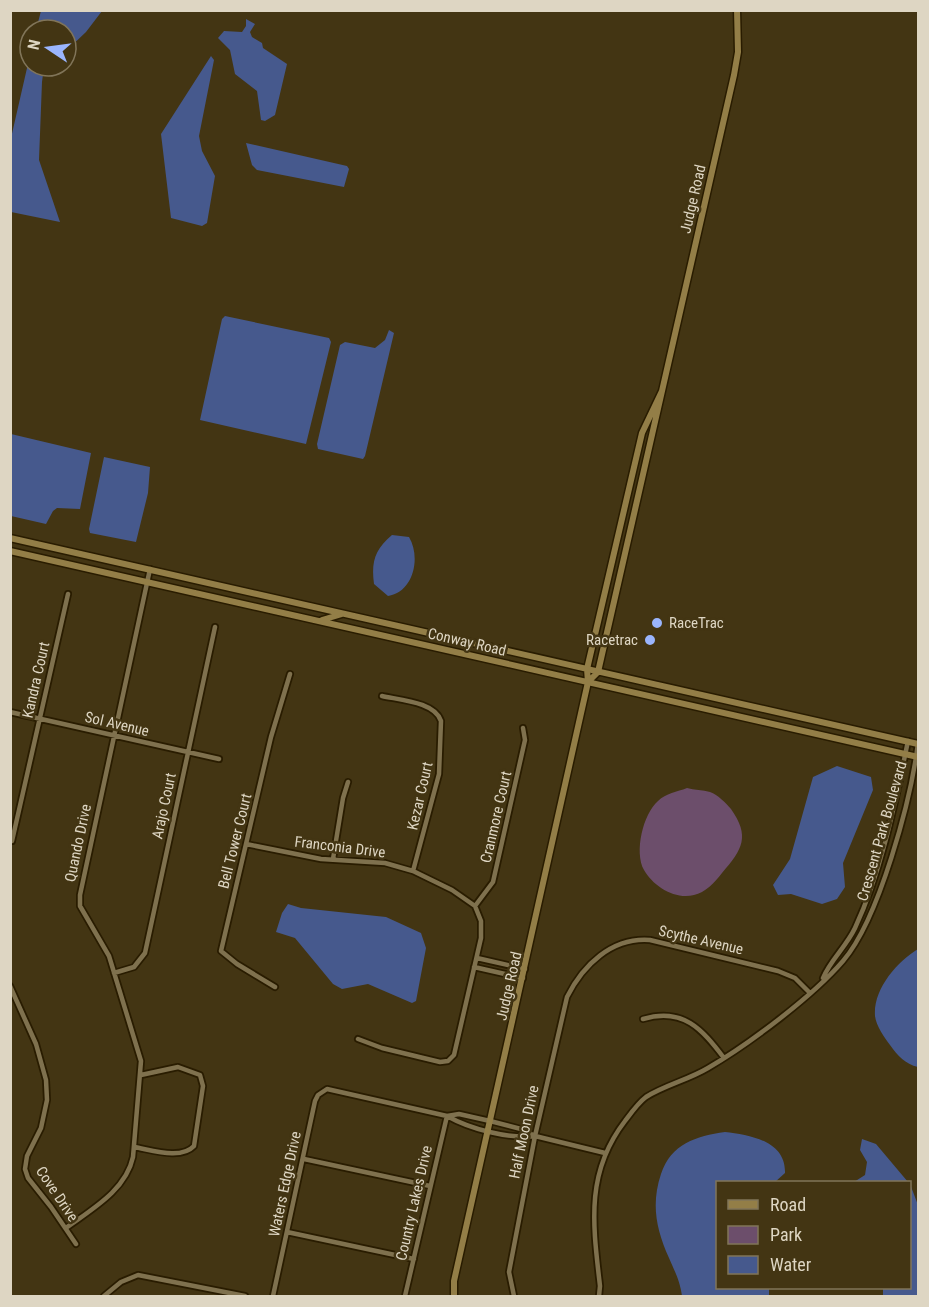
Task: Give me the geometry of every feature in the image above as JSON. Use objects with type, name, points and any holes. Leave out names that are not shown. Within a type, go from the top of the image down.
[{"type":"main road","name":"Judge Road","points":[[598,672],[734,75],[738,52],[737,10]]},
{"type":"main road","name":"Judge Road","points":[[454,1296],[454,1281],[588,682],[587,669],[642,432],[662,391]]},
{"type":"main road","name":"Conway Road","points":[[10,538],[918,743]]},
{"type":"main road","name":"Conway Road","points":[[10,550],[917,756]]},
{"type":"main road","points":[[318,621],[342,614]]},
{"type":"main road","points":[[588,682],[598,672]]},
{"type":"main road","points":[[727,713],[743,711],[752,706]]},
{"type":"street","name":"Quando Drive","points":[[66,1228],[102,1201],[120,1184],[130,1171],[134,1147],[141,1061],[114,973],[99,936],[80,906],[80,896],[150,570]]},
{"type":"street","name":"Kandra Court","points":[[12,841],[68,594]]},
{"type":"street","name":"Arajo Court","points":[[114,973],[134,967],[145,952],[215,627]]},
{"type":"street","name":"Bell Tower Court","points":[[275,987],[237,964],[221,951],[271,737],[290,674]]},
{"type":"street","name":"Kezar Court","points":[[382,696],[431,708],[439,713],[441,721],[439,774],[413,871]]},
{"type":"street","name":"Sol Avenue","points":[[10,712],[219,759]]},
{"type":"street","name":"Cranmore Court","points":[[475,906],[493,882],[525,740],[523,728]]},
{"type":"street","name":"Crescent Park Boulevard","points":[[822,980],[835,956],[846,944],[865,905],[892,810],[908,741]]},
{"type":"street","name":"Crescent Park Boulevard","points":[[599,1296],[593,1212],[594,1189],[604,1153],[615,1133],[644,1099],[707,1069],[724,1058],[810,993],[842,962],[876,902],[903,813],[918,743]]},
{"type":"street","points":[[333,859],[343,798],[348,782]]},
{"type":"street","points":[[892,810],[903,813]]},
{"type":"street","name":"Franconia Drive","points":[[246,844],[333,859],[385,863],[413,871],[452,890],[475,906]]},
{"type":"street","points":[[358,1039],[393,1051],[440,1062],[448,1061],[454,1055],[477,958],[481,929],[475,906]]},
{"type":"street","name":"Scythe Avenue","points":[[567,997],[577,977],[592,961],[636,939],[777,971],[795,978],[810,993]]},
{"type":"street","points":[[835,956],[842,962]]},
{"type":"street","points":[[477,958],[525,969]]},
{"type":"street","points":[[495,972],[497,963]]},
{"type":"street","points":[[474,967],[523,978]]},
{"type":"street","name":"Cove Drive","points":[[10,986],[36,1044],[46,1080],[47,1100],[41,1128],[27,1156],[25,1169],[28,1179],[76,1244]]},
{"type":"street","name":"Half Moon Drive","points":[[513,1296],[509,1272],[535,1136],[567,997]]},
{"type":"street","points":[[643,1019],[659,1014],[693,1023],[702,1029],[724,1058]]},
{"type":"street","points":[[134,1147],[179,1154],[189,1151],[194,1146],[203,1086],[200,1075],[178,1066],[141,1076]]},
{"type":"street","name":"Waters Edge Drive","points":[[273,1296],[318,1095],[327,1089],[334,1090],[447,1116]]},
{"type":"street","points":[[447,1116],[459,1114],[490,1121],[515,1127],[535,1136],[604,1153]]},
{"type":"street","points":[[447,1116],[456,1121],[513,1136],[535,1136]]},
{"type":"street","name":"Country Lakes Drive","points":[[405,1296],[447,1116]]},
{"type":"street","points":[[513,1136],[515,1127]]},
{"type":"street","points":[[304,1160],[430,1186]]},
{"type":"street","points":[[287,1232],[414,1259]]},
{"type":"street","points":[[104,1296],[121,1282],[138,1275],[245,1296]]},
{"type":"green space","points":[[687,788],[710,792],[722,799],[731,809],[741,827],[742,842],[735,857],[709,887],[702,892],[687,896],[672,894],[648,876],[641,862],[640,844],[644,824],[658,801],[664,796]]},
{"type":"water","points":[[41,10],[102,11],[78,40],[78,18],[39,18]]},
{"type":"water","points":[[246,19],[255,24],[250,32],[252,37],[262,43],[263,48],[287,64],[275,115],[265,121],[261,120],[257,91],[235,74],[230,50],[218,38],[224,31],[242,32],[246,26]]},
{"type":"water","points":[[211,56],[214,60],[199,136],[202,151],[215,176],[207,223],[202,226],[171,218],[161,134]]},
{"type":"water","points":[[25,78],[42,78],[39,160],[60,222],[11,212],[11,138]]},
{"type":"water","points":[[246,143],[347,166],[349,169],[344,187],[257,170],[252,165]]},
{"type":"water","points":[[225,316],[329,338],[331,342],[306,444],[200,420],[222,319]]},
{"type":"water","points":[[389,330],[394,333],[365,456],[363,459],[318,449],[317,444],[340,345],[345,342],[375,348],[385,340]]},
{"type":"water","points":[[11,434],[91,453],[80,509],[57,508],[46,524],[11,516]]},
{"type":"water","points":[[104,457],[150,467],[148,493],[136,542],[90,533]]},
{"type":"water","points":[[392,535],[409,537],[413,545],[414,563],[413,572],[404,588],[388,596],[374,584],[373,569],[378,551]]},
{"type":"water","points":[[837,766],[871,777],[873,790],[843,863],[845,887],[837,899],[822,904],[791,894],[778,895],[773,885],[790,859],[813,777]]},
{"type":"water","points":[[288,904],[301,908],[386,917],[421,933],[426,948],[416,1001],[412,1003],[368,984],[342,989],[333,984],[295,938],[276,932],[282,913]]},
{"type":"water","points":[[918,949],[918,1067],[906,1062],[896,1053],[881,1032],[875,1016],[875,1006],[888,977],[902,961]]},
{"type":"water","points":[[725,1132],[755,1138],[773,1147],[784,1162],[785,1173],[776,1181],[716,1181],[716,1289],[769,1289],[769,1296],[682,1296],[658,1227],[656,1196],[661,1174],[671,1155],[686,1143],[704,1136]]},
{"type":"water","points":[[862,1139],[876,1144],[907,1181],[856,1181],[865,1175],[867,1162],[860,1150]]},
{"type":"water","points":[[911,1187],[918,1205],[918,1296],[883,1296],[883,1289],[911,1289]]},
{"type":"place","name":"RaceTrac","points":[[657,623]]},
{"type":"place","name":"Racetrac","points":[[650,640]]}]
